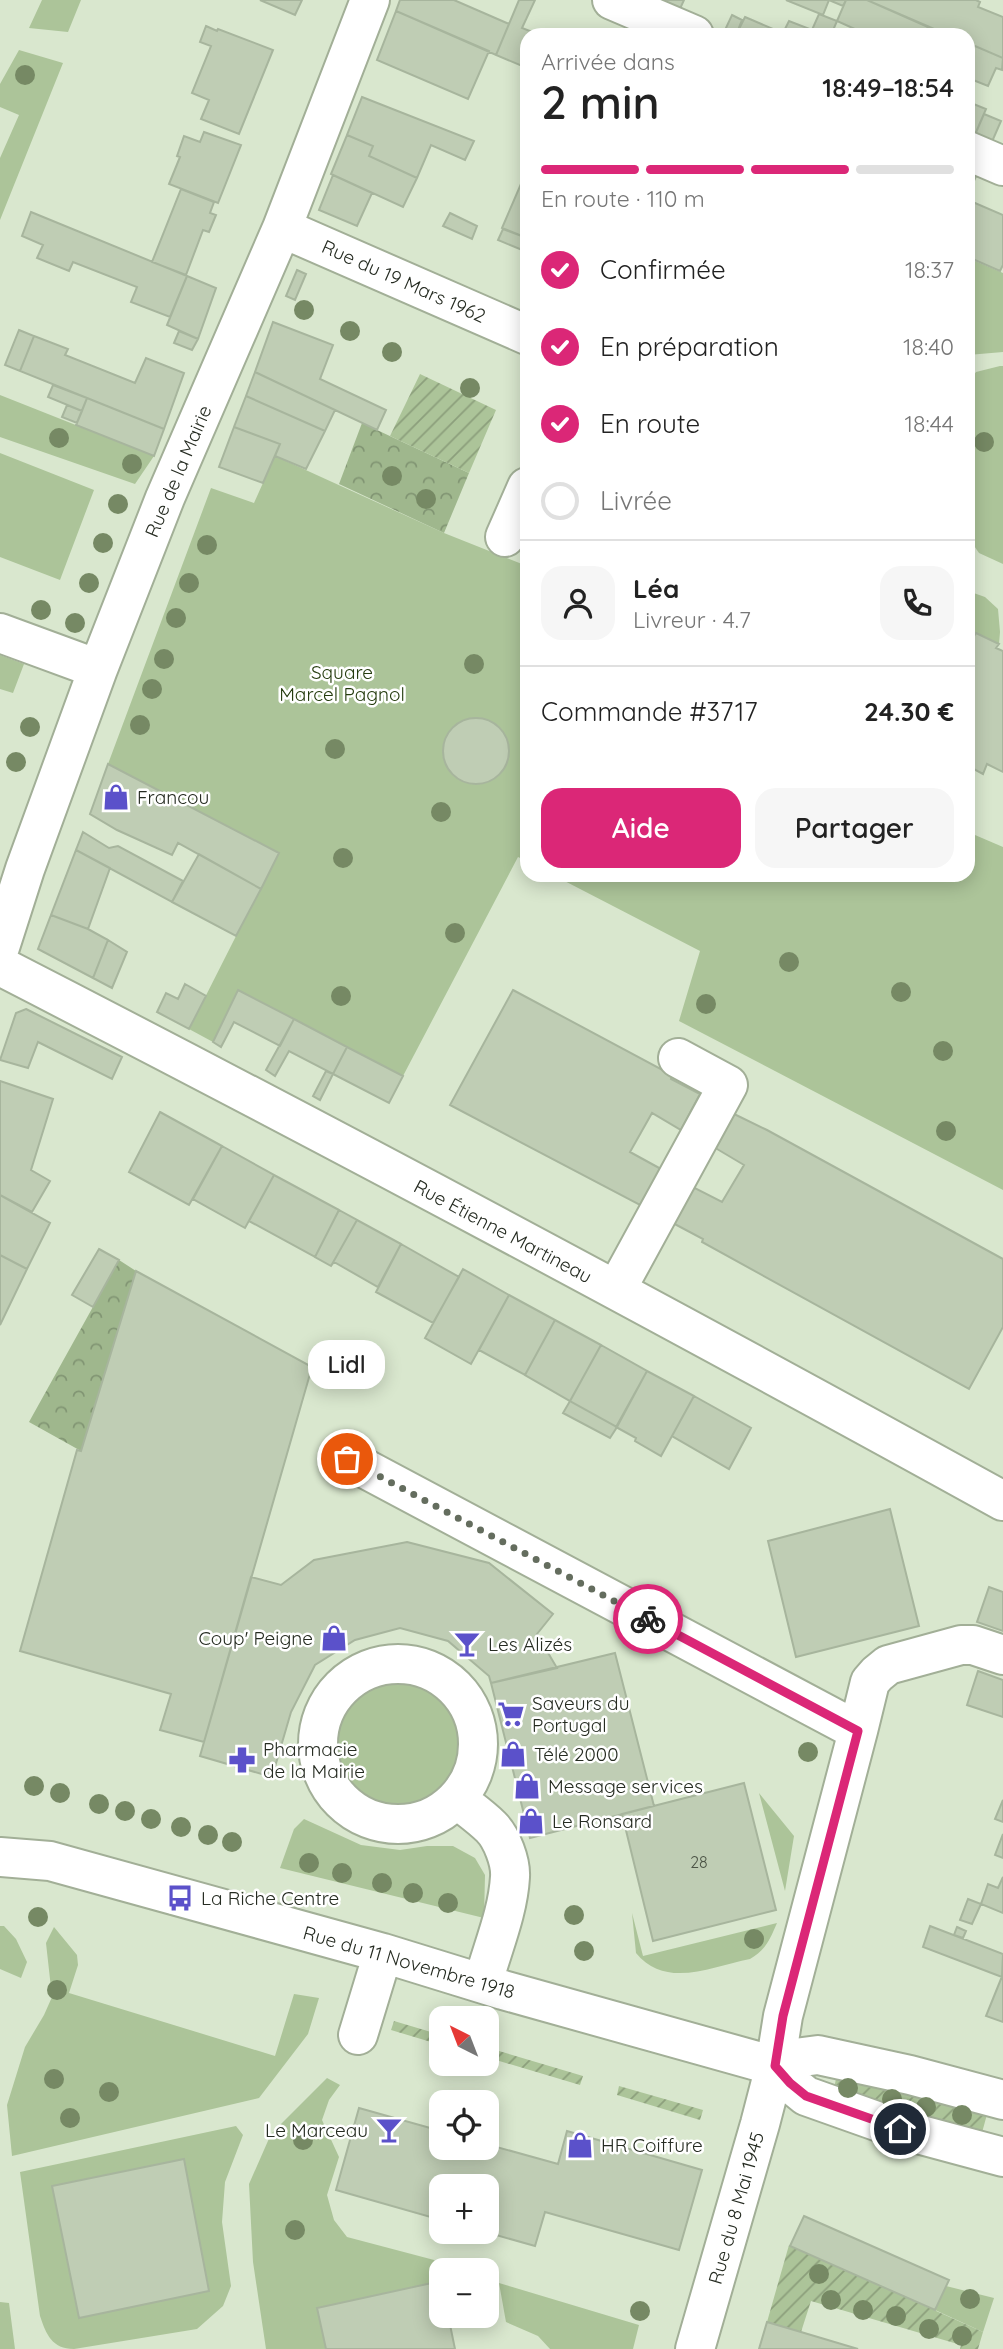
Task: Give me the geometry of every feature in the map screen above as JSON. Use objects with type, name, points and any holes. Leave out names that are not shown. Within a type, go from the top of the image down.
[{"type":"street","name":"Rue de la Mairie","points":[[0,947],[24,869],[98,669],[165,498],[282,228],[370,0]]},
{"type":"street","points":[[612,0],[678,28]]},
{"type":"street","points":[[975,154],[1003,166]]},
{"type":"street","name":"Rue du 19 Mars 1962","points":[[282,228],[520,332]]},
{"type":"street","points":[[505,537],[520,502]]},
{"type":"street","points":[[0,633],[98,669]]},
{"type":"street","name":"Rue Étienne Martineau","points":[[0,966],[616,1290],[1003,1501]]},
{"type":"street","points":[[616,1290],[728,1085],[678,1058]]},
{"type":"street","points":[[347,1459],[858,1731]]},
{"type":"street","name":"Rue du 8 Mai 1945","points":[[695,2349],[775,2066],[783,2016],[870,1682],[888,1665],[961,1645],[973,1644],[1003,1655]]},
{"type":"street","points":[[398,1663],[425,1667],[448,1679],[466,1700],[472,1712],[477,1724],[479,1750],[472,1777],[457,1799],[436,1815],[411,1824],[385,1823],[359,1815],[338,1798],[324,1777],[317,1750],[320,1724],[330,1699],[349,1680],[372,1667],[398,1663]]},
{"type":"street","points":[[457,1799],[492,1828],[504,1850],[510,1876],[483,1983]]},
{"type":"street","name":"Rue du 11 Novembre 1918","points":[[0,1830],[44,1860]]},
{"type":"street","name":"Rue du 11 Novembre 1918","points":[[0,1857],[44,1860],[383,1953],[775,2066],[806,2096],[900,2129],[1003,2157]]},
{"type":"street","points":[[358,2035],[383,1953]]},
{"type":"street","points":[[775,2066],[795,2058],[818,2055],[910,2075],[1003,2100]]},
{"type":"green space","points":[[42,0],[81,0],[68,32],[29,28]]},
{"type":"green space","points":[[19,50],[63,63],[0,220],[0,158],[19,115],[0,107],[0,84]]},
{"type":"green space","points":[[975,261],[1003,273],[1003,352],[975,354]]},
{"type":"green space","points":[[1003,366],[1003,564],[979,553],[975,547],[976,372]]},
{"type":"green space","points":[[420,374],[496,410],[469,473],[390,436]]},
{"type":"green space","points":[[0,395],[154,456],[135,484],[0,437]]},
{"type":"green space","points":[[362,423],[469,473],[444,533],[339,484]]},
{"type":"green space","points":[[0,453],[94,490],[60,580],[0,557]]},
{"type":"green space","name":"Square Marcel Pagnol","points":[[275,456],[444,533],[520,563],[520,858],[518,857],[403,1076],[238,990],[213,1042],[189,1029],[278,853],[108,764],[211,488],[254,503]]},
{"type":"green space","points":[[975,593],[985,597],[998,609],[999,644],[976,633]]},
{"type":"green space","points":[[0,655],[24,664],[13,693],[0,689]]},
{"type":"green space","points":[[975,835],[1003,847],[1003,1190],[679,1021],[700,951],[567,882],[975,882]]},
{"type":"green space","points":[[119,1260],[136,1271],[81,1451],[29,1422]]},
{"type":"green space","points":[[398,1678],[423,1683],[444,1697],[458,1718],[463,1743],[458,1768],[444,1789],[423,1803],[398,1808],[373,1803],[352,1789],[338,1768],[333,1743],[338,1718],[352,1697],[373,1683]]},
{"type":"green space","points":[[759,1793],[794,1836],[785,1891]]},
{"type":"green space","points":[[304,1819],[361,1845],[400,1850],[453,1846],[475,1858],[485,1875],[484,1918],[280,1868],[294,1829]]},
{"type":"green space","points":[[632,1913],[643,1956],[777,1923],[764,1948],[750,1959],[706,1970],[675,1973],[661,1971],[636,1953]]},
{"type":"green space","points":[[0,1926],[4,1926],[16,1939],[27,1962],[21,1978],[0,1969]]},
{"type":"green space","points":[[54,1927],[77,1955],[78,1965],[69,1993],[275,2056],[294,1994],[319,1998],[308,2034],[259,2098],[12,2156],[7,2105],[25,2047],[52,1997],[46,1943]]},
{"type":"green space","points":[[394,2021],[429,2031],[429,2041],[391,2030]]},
{"type":"green space","points":[[499,2051],[583,2076],[580,2085],[499,2061]]},
{"type":"green space","points":[[837,2074],[989,2107],[980,2140],[833,2093]]},
{"type":"green space","points":[[327,2078],[340,2085],[329,2100],[322,2120],[339,2157],[327,2195],[334,2220],[347,2237],[429,2259],[429,2284],[317,2308],[326,2349],[266,2349],[253,2262],[249,2184],[271,2134]]},
{"type":"green space","points":[[619,2086],[703,2110],[700,2120],[617,2095]]},
{"type":"green space","points":[[236,2126],[243,2135],[225,2182],[222,2222],[231,2286],[223,2306],[197,2329],[74,2349],[55,2343],[40,2316],[20,2172]]},
{"type":"green space","points":[[789,2245],[983,2332],[978,2349],[960,2349],[961,2345],[811,2301],[801,2332],[767,2322]]},
{"type":"green space","points":[[499,2283],[639,2325],[633,2349],[550,2349],[538,2336],[506,2322]]},
{"type":"green space","points":[[946,2286],[994,2298],[983,2332],[935,2310]]},
{"type":"green space","points":[[0,2302],[9,2303],[15,2349],[0,2349]]},
{"type":"building","points":[[260,0],[302,0],[295,15]]},
{"type":"building","points":[[400,0],[454,0],[509,24],[496,55],[396,11]]},
{"type":"building","points":[[519,0],[535,0],[520,28],[520,65],[496,55]]},
{"type":"building","points":[[655,0],[684,0],[679,11]]},
{"type":"building","points":[[786,0],[829,0],[823,15]]},
{"type":"building","points":[[829,0],[846,0],[843,6]]},
{"type":"building","points":[[846,0],[867,0],[928,27],[852,28],[837,21]]},
{"type":"building","points":[[867,0],[976,0],[980,2],[978,7],[1003,17],[1003,58],[975,46],[975,28],[932,28]]},
{"type":"building","points":[[396,11],[489,51],[468,99],[377,60]]},
{"type":"building","points":[[819,14],[837,21],[834,28],[813,28]]},
{"type":"building","points":[[732,15],[742,20],[739,28],[726,28]]},
{"type":"building","points":[[745,17],[771,28],[740,28]]},
{"type":"building","points":[[789,21],[807,28],[786,28]]},
{"type":"building","points":[[206,26],[273,50],[239,134],[201,119],[209,100],[192,93],[211,46],[200,42]]},
{"type":"building","points":[[975,46],[1003,58],[1002,70],[996,68],[988,86],[975,81]]},
{"type":"building","points":[[362,97],[474,141],[465,160],[431,145],[417,178],[369,156],[373,146],[347,135]]},
{"type":"building","points":[[975,105],[986,109],[975,135]]},
{"type":"building","points":[[984,114],[1001,121],[991,144],[975,137]]},
{"type":"building","points":[[204,132],[241,145],[218,203],[169,184],[180,157],[177,156],[184,136],[200,142]]},
{"type":"building","points":[[347,135],[373,146],[369,156],[417,178],[403,207],[331,174]]},
{"type":"building","points":[[333,175],[372,193],[357,226],[319,210]]},
{"type":"building","points":[[520,186],[520,235],[502,228]]},
{"type":"building","points":[[181,189],[214,202],[210,213],[216,215],[209,232],[203,230],[186,275],[152,262]]},
{"type":"building","points":[[975,203],[1003,215],[1003,265],[1000,271],[975,260]]},
{"type":"building","points":[[31,212],[187,276],[170,317],[131,302],[137,287],[73,262],[69,271],[37,258],[43,245],[22,236]]},
{"type":"building","points":[[450,213],[477,226],[472,239],[443,226]]},
{"type":"building","points":[[503,229],[520,235],[520,249],[498,240]]},
{"type":"building","points":[[297,270],[306,274],[295,300],[286,296]]},
{"type":"building","points":[[187,276],[216,288],[198,339],[167,325]]},
{"type":"building","points":[[273,322],[333,345],[320,379],[386,410],[377,430],[255,372]]},
{"type":"building","points":[[19,330],[34,336],[20,371],[5,365]]},
{"type":"building","points":[[179,331],[198,339],[192,350],[174,343]]},
{"type":"building","points":[[34,336],[68,349],[65,355],[135,383],[146,358],[184,373],[164,429],[20,371]]},
{"type":"building","points":[[255,372],[335,410],[325,431],[246,396]]},
{"type":"building","points":[[53,385],[87,398],[82,411],[48,397]]},
{"type":"building","points":[[246,396],[325,431],[306,469],[275,456],[280,444],[234,427]]},
{"type":"building","points":[[87,398],[164,429],[154,456],[76,425]]},
{"type":"building","points":[[67,405],[82,411],[77,423],[62,417]]},
{"type":"building","points":[[234,427],[280,444],[263,483],[219,467]]},
{"type":"building","points":[[975,634],[999,644],[996,648],[1003,651],[1003,772],[987,764],[983,774],[975,770]]},
{"type":"building","points":[[476,718],[489,720],[499,728],[507,738],[507,764],[499,774],[489,782],[476,784],[463,782],[453,774],[445,764],[443,751],[445,738],[453,728],[463,720]]},
{"type":"building","points":[[108,764],[279,853],[261,889],[178,843],[172,855],[117,830],[90,814]]},
{"type":"building","points":[[83,832],[109,848],[118,846],[183,881],[172,902],[76,850]]},
{"type":"building","points":[[76,850],[110,868],[88,929],[51,915]]},
{"type":"building","points":[[199,854],[261,889],[236,936],[172,902]]},
{"type":"building","points":[[51,915],[108,940],[93,978],[38,949]]},
{"type":"building","points":[[108,940],[127,952],[112,988],[93,978]]},
{"type":"building","points":[[185,984],[206,996],[189,1029],[157,1012],[166,993],[178,999]]},
{"type":"building","points":[[238,990],[294,1019],[280,1046],[234,1022],[221,1047],[213,1042]]},
{"type":"building","points":[[513,990],[672,1075],[671,1079],[700,1094],[681,1130],[652,1113],[630,1152],[661,1169],[640,1205],[450,1105]]},
{"type":"building","points":[[26,1009],[122,1057],[112,1079],[38,1042],[28,1068],[0,1060],[16,1013]]},
{"type":"building","points":[[294,1019],[347,1047],[333,1074],[289,1051],[275,1076],[266,1070]]},
{"type":"building","points":[[347,1047],[403,1076],[389,1103],[333,1074]]},
{"type":"building","points":[[326,1071],[333,1074],[320,1100],[313,1096]]},
{"type":"building","points":[[0,1081],[53,1099],[31,1170],[50,1181],[32,1212],[0,1195]]},
{"type":"building","points":[[160,1112],[222,1146],[189,1205],[129,1172]]},
{"type":"building","points":[[730,1112],[1003,1259],[1003,1327],[969,1389],[702,1242],[703,1239],[669,1221],[689,1185],[722,1202],[744,1165],[712,1146]]},
{"type":"building","points":[[222,1146],[274,1175],[245,1228],[193,1199]]},
{"type":"building","points":[[274,1175],[339,1210],[315,1257],[249,1221]]},
{"type":"building","points":[[0,1195],[50,1223],[27,1269],[0,1255]]},
{"type":"building","points":[[339,1210],[357,1220],[331,1266],[315,1257]]},
{"type":"building","points":[[357,1220],[401,1244],[378,1287],[334,1262],[331,1266]]},
{"type":"building","points":[[401,1244],[459,1277],[433,1323],[376,1292]]},
{"type":"building","points":[[99,1249],[119,1260],[93,1307],[72,1295]]},
{"type":"building","points":[[0,1255],[27,1269],[0,1325]]},
{"type":"building","points":[[463,1269],[509,1295],[471,1364],[425,1338]]},
{"type":"building","points":[[136,1271],[312,1367],[204,1742],[160,1730],[171,1694],[20,1651],[77,1450],[81,1451]]},
{"type":"building","points":[[509,1295],[555,1320],[525,1375],[479,1350]]},
{"type":"building","points":[[555,1320],[601,1345],[570,1401],[525,1375]]},
{"type":"building","points":[[601,1345],[647,1371],[617,1427],[570,1401]]},
{"type":"building","points":[[647,1371],[694,1396],[661,1456],[616,1427]]},
{"type":"building","points":[[694,1396],[751,1428],[729,1469],[672,1436]]},
{"type":"building","points":[[570,1401],[617,1427],[610,1438],[563,1413]]},
{"type":"building","points":[[890,1509],[919,1626],[796,1657],[768,1541]]},
{"type":"building","points":[[407,1542],[489,1563],[553,1614],[537,1634],[557,1668],[491,1683],[489,1676],[448,1641],[400,1628],[355,1640],[315,1665],[291,1712],[272,1777],[200,1756],[251,1577],[281,1585],[314,1560]]},
{"type":"building","points":[[989,1587],[1003,1592],[1003,1631],[977,1622]]},
{"type":"building","points":[[615,1653],[654,1806],[530,1838],[491,1683]]},
{"type":"building","points":[[978,1671],[1003,1680],[1003,1717],[967,1705]]},
{"type":"building","points":[[744,1783],[776,1910],[653,1941],[622,1814]]},
{"type":"building","points":[[1003,1800],[1003,1822],[995,1819]]},
{"type":"building","points":[[1003,1834],[1003,1858],[995,1855]]},
{"type":"building","points":[[1003,1877],[1003,1913],[981,1904],[988,1884],[998,1888]]},
{"type":"building","points":[[968,1899],[981,1904],[972,1924],[960,1920]]},
{"type":"building","points":[[930,1926],[1003,1954],[1002,1977],[923,1947]]},
{"type":"building","points":[[957,1927],[966,1931],[963,1938],[954,1935]]},
{"type":"building","points":[[1003,1974],[1003,2022],[986,2016]]},
{"type":"building","points":[[359,2108],[429,2128],[429,2160],[499,2160],[499,2148],[558,2164],[567,2131],[702,2170],[679,2250],[545,2212],[535,2246],[499,2236],[499,2174],[429,2174],[429,2217],[336,2190]]},
{"type":"building","points":[[184,2159],[209,2291],[79,2318],[52,2186]]},
{"type":"building","points":[[804,2216],[949,2280],[935,2310],[790,2246]]},
{"type":"building","points":[[429,2284],[429,2328],[451,2328],[455,2349],[326,2349],[317,2308]]},
{"type":"building","points":[[767,2322],[801,2332],[858,2349],[759,2349]]},
{"type":"way so far","points":[[347,1459],[648,1619]]},
{"type":"place","name":"Francou","points":[[116,797]]},
{"type":"place","name":"Lidl","points":[[347,1459]]},
{"type":"place","name":"Coup' Peigne","points":[[334,1638]]},
{"type":"place","name":"Les Alizés","points":[[467,1644]]},
{"type":"place","name":"Saveurs du Portugal","points":[[511,1714]]},
{"type":"place","name":"Télé 2000","points":[[513,1754]]},
{"type":"place","name":"Pharmacie de la Mairie","points":[[242,1760]]},
{"type":"place","name":"Message services","points":[[527,1786]]},
{"type":"place","name":"Le Ronsard","points":[[531,1821]]},
{"type":"place","name":"La Riche Centre","points":[[180,1898]]},
{"type":"place","name":"Le Marceau","points":[[389,2130]]},
{"type":"place","name":"HR Coiffure","points":[[580,2145]]},
{"type":"route","points":[[648,1619],[858,1731],[783,2016],[775,2066],[806,2096],[900,2129]]}]
